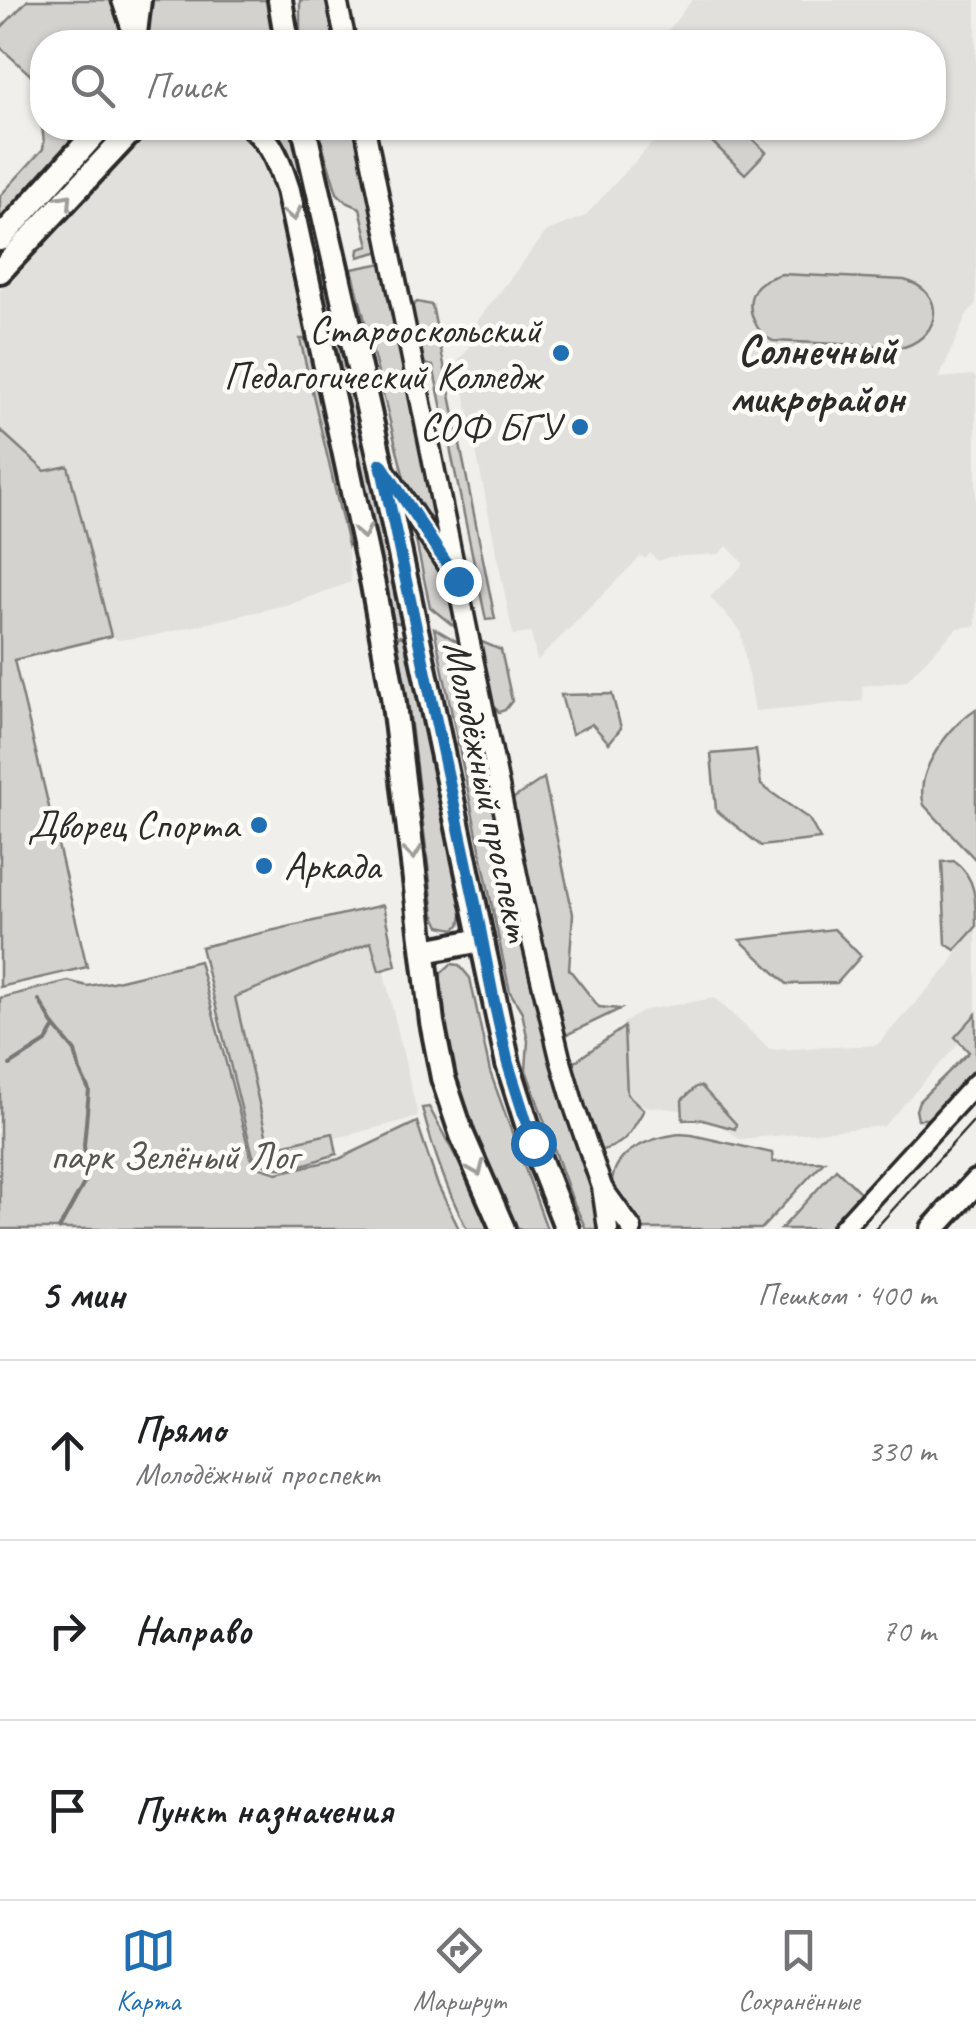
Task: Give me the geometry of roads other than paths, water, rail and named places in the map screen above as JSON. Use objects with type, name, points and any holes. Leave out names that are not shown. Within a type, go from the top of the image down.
[{"type":"main road","points":[[136,30],[139,0]]},
{"type":"main road","points":[[0,239],[89,140]]},
{"type":"main road","points":[[0,271],[123,140]]},
{"type":"main road","name":"Молодёжный проспект","points":[[266,140],[288,190],[368,558],[393,696],[432,1022],[443,1078],[462,1135],[503,1229]]},
{"type":"main road","name":"Молодёжный проспект","points":[[307,140],[381,464],[508,1064],[533,1143],[567,1229]]},
{"type":"main road","points":[[425,951],[481,940]]},
{"type":"main road","points":[[933,1229],[976,1182]]},
{"type":"street","points":[[122,0],[132,30]]},
{"type":"street","points":[[337,0],[343,30]]},
{"type":"street","points":[[368,140],[522,899],[574,1109],[602,1187],[608,1229]]},
{"type":"street","points":[[381,464],[458,581]]},
{"type":"street","points":[[842,1229],[976,1083]]},
{"type":"street","points":[[602,1187],[632,1229]]},
{"type":"waterway","points":[[39,1000],[75,1051],[89,1090],[84,1145],[87,1178],[59,1229]]},
{"type":"waterway","points":[[10,1065],[46,1042],[55,1027]]},
{"type":"tram line","points":[[875,1229],[976,1118]]},
{"type":"place","name":"Старооскольский Педагогический Колледж","points":[[561,353]]},
{"type":"place","name":"СОФ БГУ","points":[[580,427]]},
{"type":"place","name":"Дворец Спорта","points":[[259,825]]},
{"type":"place","name":"Аркада","points":[[264,866]]},
{"type":"district","name":"Солнечный микрорайон","points":[[817,374]]},
{"type":"park label","name":"парк Зелёный Лог","points":[[174,1156]]}]
